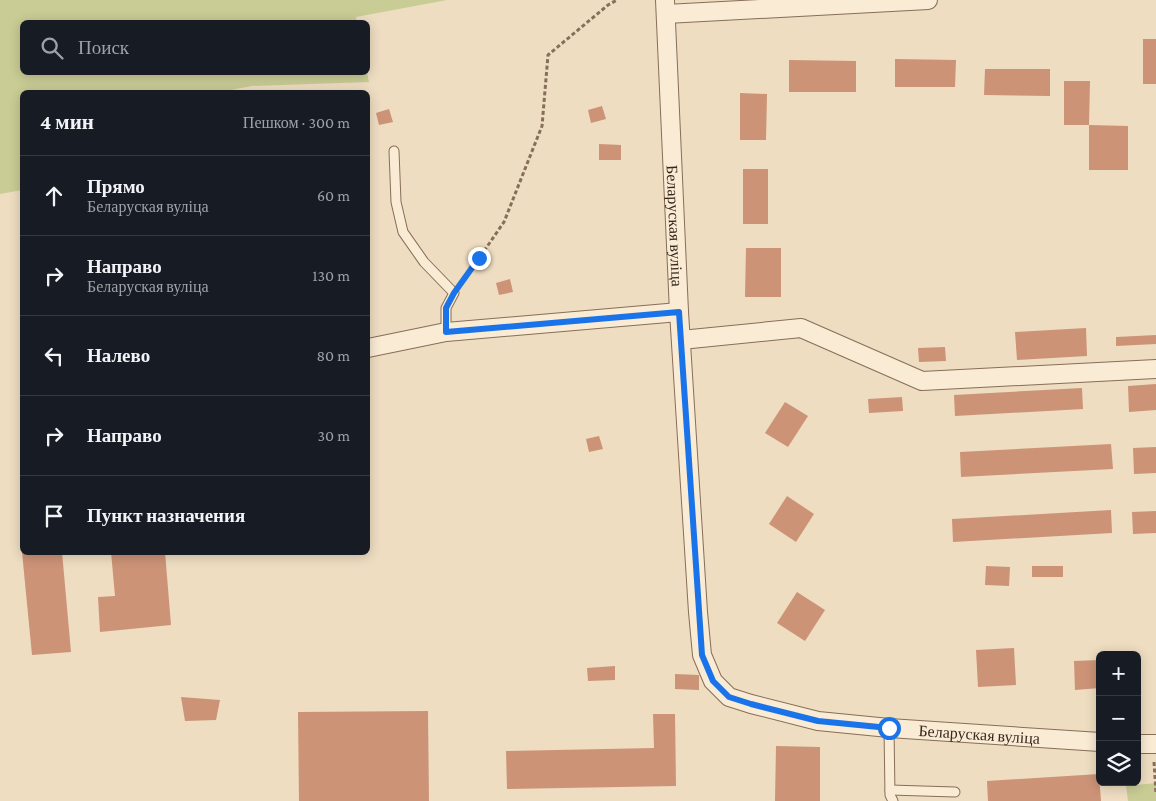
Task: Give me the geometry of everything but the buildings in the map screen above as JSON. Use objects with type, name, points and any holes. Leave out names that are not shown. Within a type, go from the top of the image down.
[{"type":"street","points":[[666,7],[928,0]]},
{"type":"street","name":"Беларуская вуліца","points":[[666,7],[679,312],[702,655],[713,681],[729,697],[818,721],[889,728],[1096,742]]},
{"type":"street","points":[[370,348],[446,332],[679,312]]},
{"type":"street","points":[[681,340],[801,328],[922,381],[1156,369]]},
{"type":"lane","points":[[394,150],[396,202],[403,232],[424,262],[454,293],[446,308],[446,332]]},
{"type":"lane","points":[[889,728],[890,790],[893,801]]},
{"type":"lane","points":[[890,790],[955,792]]},
{"type":"path","points":[[454,293],[504,222],[542,126],[548,55],[608,5],[617,0]]},
{"type":"path","points":[[1149,744],[1156,793]]},
{"type":"green space","points":[[0,0],[447,0],[356,17],[357,20],[20,20],[20,75],[368,75],[369,82],[252,86],[231,90],[20,90],[20,190],[0,194]]},
{"type":"green space","points":[[1156,783],[1156,801],[1128,801],[1126,786]]},
{"type":"route","points":[[479,258],[454,293],[446,308],[446,332],[679,312],[698,612],[702,655],[713,681],[729,697],[751,704],[818,721],[889,728]]}]
